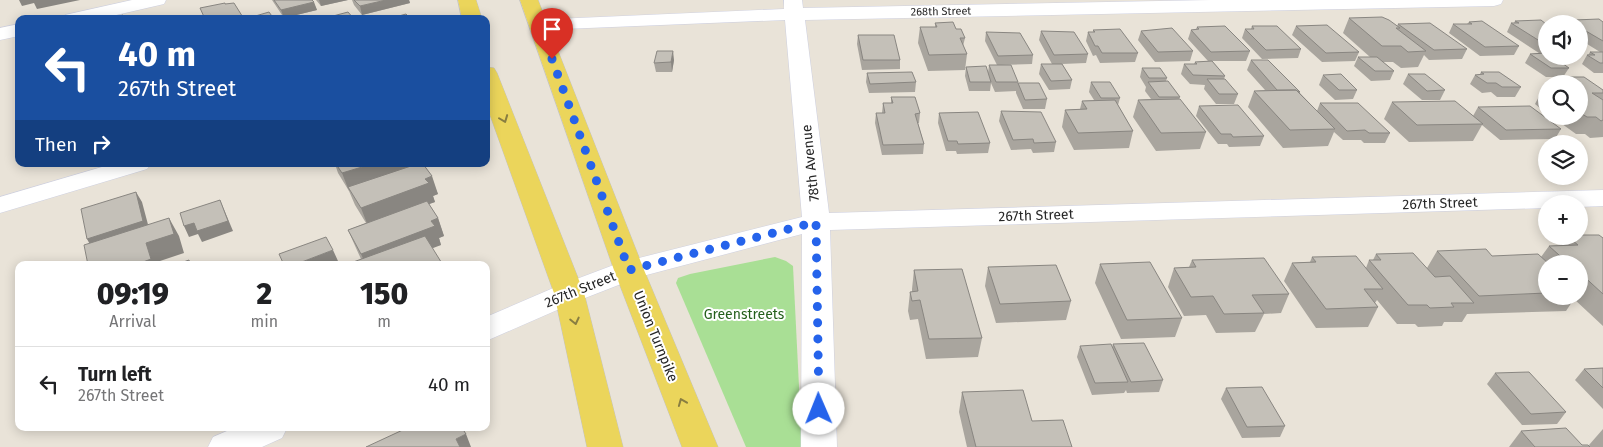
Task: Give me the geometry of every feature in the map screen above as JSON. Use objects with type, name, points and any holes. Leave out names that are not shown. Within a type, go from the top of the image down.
[{"type":"main road","points":[[467,0],[471,15]]},
{"type":"main road","name":"Union Turnpike","points":[[534,12],[629,270],[700,447]]},
{"type":"main road","points":[[490,84],[569,292],[605,447]]},
{"type":"street","points":[[90,15],[158,0]]},
{"type":"street","name":"268th Street","points":[[534,12],[794,7],[1494,0]]},
{"type":"street","name":"78th Avenue","points":[[794,7],[816,222],[819,447]]},
{"type":"street","points":[[0,34],[15,31]]},
{"type":"street","points":[[0,205],[128,167]]},
{"type":"street","name":"267th Street","points":[[490,328],[569,292],[629,270],[816,222],[1603,198]]},
{"type":"street","points":[[226,447],[262,431]]},
{"type":"green space","name":"Greenstreets","points":[[775,257],[793,266],[802,447],[746,447],[676,283],[678,278],[690,274]]},
{"type":"building","points":[[274,0],[312,0],[314,2],[281,10]]},
{"type":"building","points":[[354,0],[386,0],[360,6]]},
{"type":"building","points":[[234,3],[242,15],[203,15],[200,8]]},
{"type":"building","points":[[269,12],[271,15],[259,15]]},
{"type":"building","points":[[348,12],[351,15],[337,15]]},
{"type":"building","points":[[1382,17],[1400,28],[1396,28],[1426,51],[1408,52],[1401,46],[1382,46],[1349,18]]},
{"type":"building","points":[[1588,19],[1599,19],[1603,22],[1603,41],[1588,32]]},
{"type":"building","points":[[1538,20],[1538,40],[1511,23],[1519,23],[1515,21]]},
{"type":"building","points":[[1482,21],[1519,46],[1485,47],[1453,24],[1472,24],[1469,22]]},
{"type":"building","points":[[953,22],[956,29],[961,29],[965,38],[960,38],[967,54],[929,55],[920,27],[937,27],[935,23]]},
{"type":"building","points":[[1430,23],[1467,49],[1434,50],[1398,24]]},
{"type":"building","points":[[1327,25],[1359,52],[1326,53],[1296,26]]},
{"type":"building","points":[[1225,26],[1250,51],[1211,52],[1191,30],[1199,29],[1197,27]]},
{"type":"building","points":[[1252,26],[1277,26],[1301,49],[1266,50],[1245,29],[1254,29]]},
{"type":"building","points":[[1172,28],[1193,51],[1158,52],[1141,31]]},
{"type":"building","points":[[1120,29],[1138,53],[1102,53],[1098,46],[1095,46],[1088,32],[1095,32],[1093,30]]},
{"type":"building","points":[[1041,31],[1074,32],[1088,54],[1054,55]]},
{"type":"building","points":[[986,32],[1020,33],[1033,55],[998,56]]},
{"type":"building","points":[[858,35],[894,35],[900,60],[863,60]]},
{"type":"building","points":[[657,51],[673,51],[671,62],[654,63]]},
{"type":"building","points":[[1590,52],[1603,52],[1603,63],[1588,56],[1595,55]]},
{"type":"building","points":[[1530,54],[1538,54],[1538,59]]},
{"type":"building","points":[[1358,57],[1377,57],[1394,71],[1375,71]]},
{"type":"building","points":[[1251,60],[1268,60],[1300,92],[1296,90],[1277,90]]},
{"type":"building","points":[[1212,61],[1225,76],[1193,75],[1184,64],[1197,64],[1195,62]]},
{"type":"building","points":[[1041,64],[1062,64],[1072,80],[1051,81]]},
{"type":"building","points":[[989,65],[1011,65],[1018,82],[996,82]]},
{"type":"building","points":[[1546,65],[1565,65],[1569,68],[1551,68]]},
{"type":"building","points":[[986,66],[991,82],[970,82],[966,67]]},
{"type":"building","points":[[1142,68],[1160,68],[1167,78],[1149,78]]},
{"type":"building","points":[[912,72],[916,82],[870,84],[867,73]]},
{"type":"building","points":[[1481,72],[1499,72],[1521,87],[1502,87],[1496,83],[1487,83],[1475,75],[1484,74]]},
{"type":"building","points":[[1341,74],[1357,90],[1339,90],[1323,75]]},
{"type":"building","points":[[1408,74],[1425,74],[1445,90],[1427,91]]},
{"type":"building","points":[[1207,79],[1225,79],[1238,94],[1219,94]]},
{"type":"building","points":[[1588,80],[1603,90],[1603,93],[1592,93],[1603,100],[1603,120],[1601,121],[1596,117],[1588,117]]},
{"type":"building","points":[[1168,81],[1180,97],[1159,97],[1148,82]]},
{"type":"building","points":[[1091,82],[1110,82],[1120,98],[1101,98]]},
{"type":"building","points":[[1018,83],[1039,83],[1047,99],[1025,100]]},
{"type":"building","points":[[1296,90],[1335,129],[1290,130],[1254,91]]},
{"type":"building","points":[[891,97],[915,97],[920,113],[915,114],[924,144],[883,145],[876,113],[885,113],[883,103],[893,103]]},
{"type":"building","points":[[1180,99],[1206,132],[1161,133],[1138,100]]},
{"type":"building","points":[[1115,100],[1133,131],[1078,133],[1065,110],[1087,109],[1082,101]]},
{"type":"building","points":[[1455,101],[1483,124],[1417,125],[1392,102]]},
{"type":"building","points":[[1320,103],[1358,103],[1390,133],[1369,133],[1365,130],[1347,131]]},
{"type":"building","points":[[1238,105],[1264,136],[1233,137],[1231,134],[1221,134],[1199,106]]},
{"type":"building","points":[[1530,106],[1538,112],[1538,125],[1556,125],[1561,129],[1506,130],[1478,107]]},
{"type":"building","points":[[1001,111],[1041,112],[1056,142],[1034,143],[1033,139],[1013,140]]},
{"type":"building","points":[[978,112],[990,143],[958,144],[957,141],[948,141],[939,113]]},
{"type":"building","points":[[338,167],[362,167],[342,173]]},
{"type":"building","points":[[408,167],[425,167],[432,176],[425,179],[429,183],[361,208],[348,187]]},
{"type":"building","points":[[136,192],[143,221],[87,239],[81,209]]},
{"type":"building","points":[[220,200],[228,221],[197,231],[194,223],[184,226],[180,213]]},
{"type":"building","points":[[427,201],[438,218],[431,221],[435,226],[361,254],[348,230]]},
{"type":"building","points":[[169,218],[174,234],[146,243],[151,259],[146,261],[87,261],[84,245]]},
{"type":"building","points":[[1588,235],[1599,235],[1603,238],[1603,294],[1588,280],[1588,255],[1559,255],[1549,246],[1588,245]]},
{"type":"building","points":[[425,236],[441,261],[356,261]]},
{"type":"building","points":[[326,237],[333,250],[304,261],[282,261],[279,254]]},
{"type":"building","points":[[1486,249],[1492,256],[1538,254],[1538,293],[1479,296],[1437,251]]},
{"type":"building","points":[[1413,253],[1435,277],[1450,276],[1474,303],[1451,303],[1454,307],[1430,308],[1427,305],[1408,305],[1369,260],[1381,260],[1376,254]]},
{"type":"building","points":[[1356,256],[1383,289],[1364,289],[1378,307],[1326,309],[1292,263],[1316,262],[1312,257]]},
{"type":"building","points":[[1264,258],[1289,294],[1252,295],[1264,313],[1224,314],[1213,296],[1191,297],[1174,268],[1196,267],[1192,260]]},
{"type":"building","points":[[1150,262],[1182,318],[1127,320],[1100,264]]},
{"type":"building","points":[[1056,265],[1071,301],[1000,304],[988,267]]},
{"type":"building","points":[[962,269],[982,338],[929,339],[920,300],[912,301],[910,292],[918,291],[914,270]]},
{"type":"building","points":[[1144,343],[1163,380],[1131,382],[1113,344]]},
{"type":"building","points":[[1111,344],[1128,382],[1095,383],[1080,346]]},
{"type":"building","points":[[1603,368],[1603,388],[1584,369]]},
{"type":"building","points":[[1529,372],[1566,412],[1531,414],[1495,373]]},
{"type":"building","points":[[1262,387],[1285,426],[1247,427],[1226,388]]},
{"type":"building","points":[[1023,390],[1032,421],[1063,420],[1072,447],[976,447],[962,392]]},
{"type":"building","points":[[1566,428],[1582,445],[1590,447],[1535,447],[1521,431]]},
{"type":"building","points":[[401,431],[464,431],[466,434],[456,439],[460,447],[366,447]]},
{"type":"route","points":[[552,59],[629,270],[816,222],[819,409]]}]
